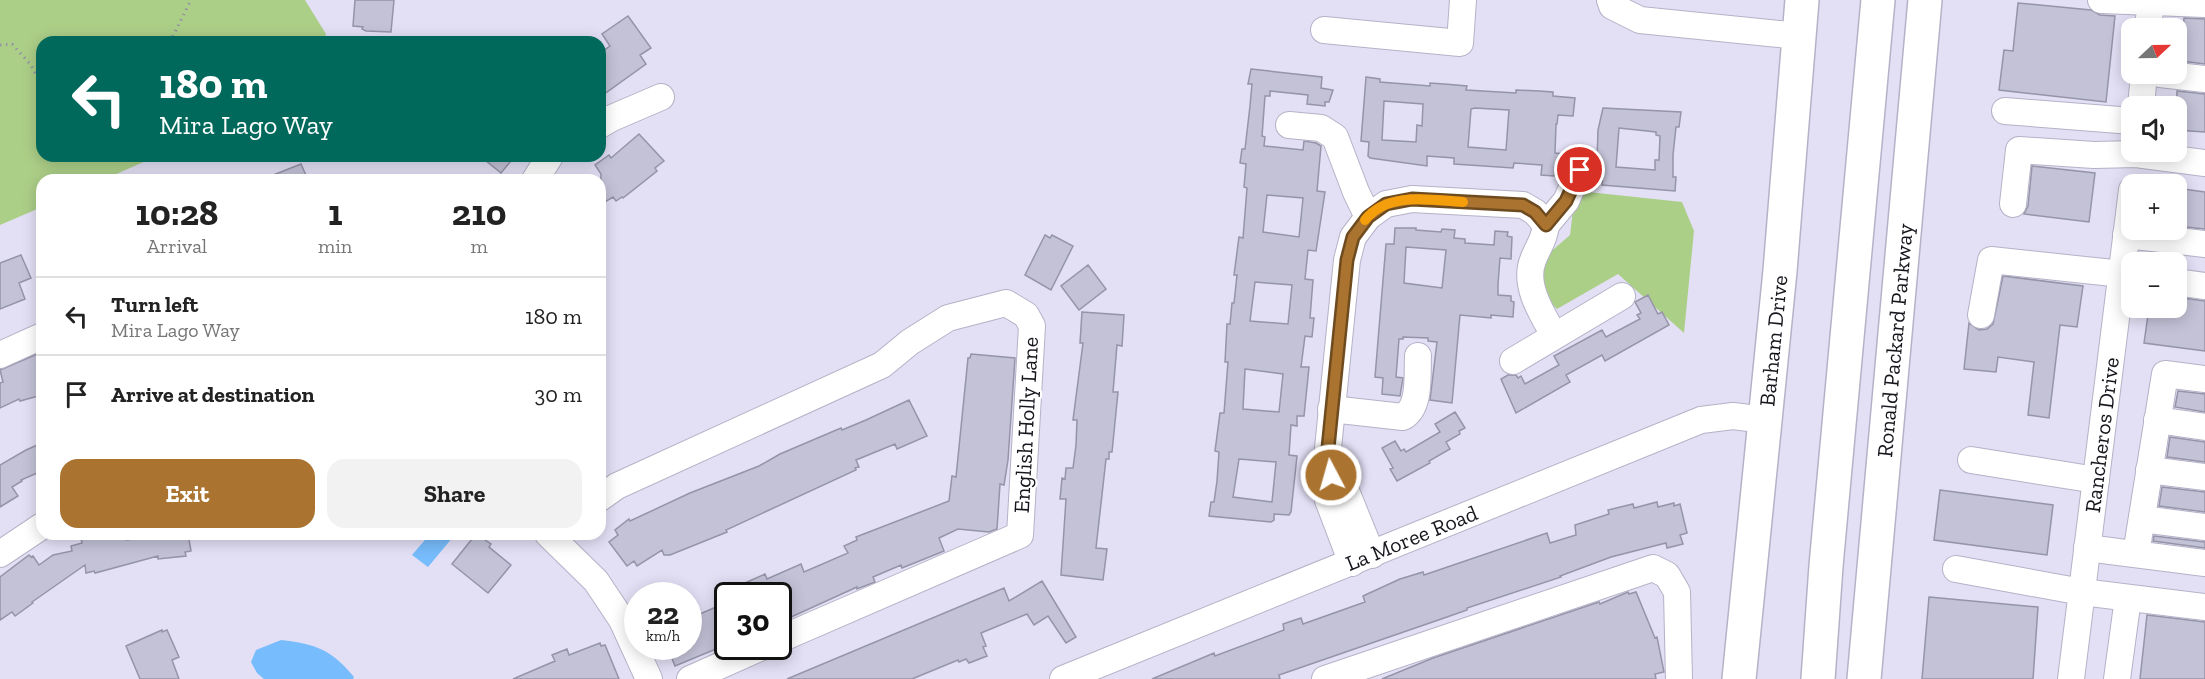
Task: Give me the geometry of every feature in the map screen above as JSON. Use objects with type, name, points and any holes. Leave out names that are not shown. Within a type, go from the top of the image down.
[{"type":"main road","name":"Barham Drive","points":[[1739,679],[1765,420],[1802,0]]},
{"type":"main road","name":"Ronald Packard Parkway","points":[[1818,679],[1826,566],[1878,0]]},
{"type":"main road","name":"Ronald Packard Parkway","points":[[1864,679],[1925,0]]},
{"type":"street","points":[[1324,30],[1460,43],[1463,0]]},
{"type":"street","points":[[1611,0],[1612,6],[1640,20],[1799,36]]},
{"type":"street","points":[[2101,0],[2130,2],[2151,0],[2205,4]]},
{"type":"street","points":[[2149,18],[2151,0]]},
{"type":"street","points":[[2187,78],[2205,80]]},
{"type":"street","points":[[606,122],[661,98]]},
{"type":"street","points":[[2005,111],[2121,120]]},
{"type":"street","points":[[1289,125],[1321,128],[1335,137],[1368,217]]},
{"type":"street","points":[[2013,204],[2019,150],[2094,155],[2121,154]]},
{"type":"street","points":[[2187,160],[2205,163]]},
{"type":"street","points":[[1554,335],[1537,306],[1532,281],[1532,262],[1544,240],[1546,225],[1566,201],[1580,170]]},
{"type":"street","points":[[1362,559],[1346,492],[1331,475],[1328,448],[1347,260],[1353,237],[1368,217],[1386,204],[1412,199],[1523,205],[1535,212],[1546,225]]},
{"type":"street","points":[[2170,240],[2205,244]]},
{"type":"street","points":[[1981,315],[1990,260],[2121,274]]},
{"type":"street","points":[[2187,284],[2205,286]]},
{"type":"street","points":[[1513,361],[1622,296]]},
{"type":"street","name":"English Holly Lane","points":[[606,494],[616,486],[882,365],[910,342],[948,318],[1006,303],[1026,315],[1032,326],[1020,535],[792,634]]},
{"type":"street","name":"Rancheros Drive","points":[[2071,679],[2096,480],[2121,309]]},
{"type":"street","points":[[0,355],[36,339]]},
{"type":"street","points":[[1331,409],[1403,417],[1410,413],[1414,403],[1418,356]]},
{"type":"street","points":[[2136,554],[2165,374],[2205,380]]},
{"type":"street","name":"La Moree Road","points":[[1063,679],[1701,420],[1733,416],[1765,420]]},
{"type":"street","points":[[2157,420],[2205,427]]},
{"type":"street","points":[[1971,460],[2096,480]]},
{"type":"street","points":[[2149,470],[2205,477]]},
{"type":"street","points":[[2142,519],[2205,527]]},
{"type":"street","points":[[0,554],[36,530]]},
{"type":"street","points":[[559,540],[596,581],[622,620],[649,679]]},
{"type":"street","points":[[2087,548],[2205,563]]},
{"type":"street","points":[[1325,679],[1653,568],[1667,575],[1677,592],[1679,679]]},
{"type":"street","points":[[1956,569],[2082,592],[2205,607]]},
{"type":"street","points":[[2117,679],[2128,598]]},
{"type":"street","points":[[690,679],[733,660]]},
{"type":"path","points":[[173,36],[191,0]]},
{"type":"path","points":[[0,45],[12,44],[31,65],[36,75]]},
{"type":"green space","points":[[0,0],[305,0],[326,36],[36,36],[36,162],[144,162],[116,174],[36,174],[36,210],[0,225]]},
{"type":"green space","points":[[1579,191],[1682,202],[1694,231],[1684,333],[1618,274],[1557,309],[1547,299],[1539,262],[1570,235],[1574,202]]},
{"type":"water","points":[[425,540],[450,540],[428,567],[412,555]]},
{"type":"water","points":[[281,640],[313,646],[330,654],[346,668],[354,677],[353,679],[264,679],[257,673],[251,662],[256,650]]},
{"type":"building","points":[[355,0],[394,0],[391,32],[366,31],[362,29],[363,27],[353,26]]},
{"type":"building","points":[[2018,3],[2091,10],[2100,15],[2115,16],[2106,102],[1999,90],[2004,50],[2013,51]]},
{"type":"building","points":[[628,16],[651,48],[640,55],[646,64],[606,93],[606,49],[610,46],[606,36],[602,34]]},
{"type":"building","points":[[2187,18],[2205,19],[2205,64],[2187,62]]},
{"type":"building","points":[[1251,69],[1322,77],[1321,88],[1333,90],[1325,106],[1307,104],[1308,95],[1270,91],[1270,96],[1265,96],[1262,136],[1265,137],[1264,146],[1303,150],[1304,141],[1321,146],[1317,191],[1325,192],[1316,251],[1308,250],[1305,279],[1313,280],[1310,318],[1314,318],[1312,337],[1305,336],[1301,367],[1309,367],[1304,416],[1297,416],[1297,426],[1291,425],[1289,455],[1297,456],[1291,512],[1289,515],[1274,514],[1274,520],[1271,522],[1209,516],[1217,481],[1219,452],[1215,451],[1220,413],[1224,413],[1228,362],[1225,362],[1227,324],[1230,324],[1232,303],[1234,303],[1237,275],[1234,275],[1239,237],[1243,238],[1247,188],[1244,187],[1246,164],[1240,163],[1242,149],[1245,149],[1250,106],[1252,84],[1248,84]],"holes":[[[1267,195],[1303,198],[1299,237],[1263,232]],[[1255,282],[1292,285],[1288,324],[1250,321]],[[1245,369],[1283,374],[1279,412],[1243,409]],[[1239,459],[1276,462],[1272,502],[1233,497]]]},
{"type":"building","points":[[1366,77],[1380,79],[1380,82],[1467,86],[1466,90],[1516,93],[1516,90],[1553,92],[1553,96],[1575,98],[1573,116],[1558,115],[1555,153],[1564,154],[1562,174],[1555,173],[1554,176],[1541,175],[1542,165],[1514,163],[1513,168],[1454,164],[1454,158],[1427,156],[1427,166],[1370,158],[1368,156],[1369,142],[1361,141]],"holes":[[[1384,101],[1423,104],[1422,126],[1417,125],[1416,142],[1382,140]],[[1471,109],[1509,110],[1506,150],[1468,147]]]},
{"type":"building","points":[[2177,91],[2205,94],[2205,132],[2187,131],[2187,96],[2177,96]]},
{"type":"building","points":[[1603,108],[1681,112],[1679,127],[1676,127],[1673,155],[1675,191],[1602,185],[1603,174],[1594,173],[1598,130]],"holes":[[[1619,128],[1656,132],[1656,135],[1660,136],[1659,160],[1655,160],[1655,170],[1616,167]]]},
{"type":"building","points":[[639,134],[664,161],[655,168],[657,171],[623,198],[616,201],[613,197],[606,201],[606,174],[601,174],[595,165],[606,162],[606,157],[609,155],[611,158]]},
{"type":"building","points":[[487,162],[510,162],[501,173]]},
{"type":"building","points":[[301,164],[305,174],[276,174]]},
{"type":"building","points":[[2032,166],[2095,173],[2089,222],[2024,214],[2028,206]]},
{"type":"building","points":[[2187,190],[2205,192],[2205,229],[2187,227]]},
{"type":"building","points":[[1395,228],[1416,228],[1416,230],[1441,232],[1442,229],[1455,230],[1454,238],[1465,239],[1465,243],[1494,245],[1495,231],[1508,232],[1507,236],[1512,237],[1511,259],[1500,258],[1498,295],[1511,296],[1511,301],[1514,302],[1513,317],[1491,315],[1491,318],[1460,315],[1452,403],[1430,400],[1437,342],[1428,341],[1428,338],[1403,337],[1399,339],[1396,377],[1403,378],[1400,396],[1382,394],[1383,378],[1375,377],[1386,244],[1394,244]],"holes":[[[1406,247],[1446,250],[1442,288],[1404,283]]]},
{"type":"building","points":[[1045,235],[1050,238],[1052,235],[1073,246],[1051,290],[1025,275]]},
{"type":"building","points":[[21,255],[31,278],[19,283],[25,299],[0,309],[0,263]]},
{"type":"building","points":[[1088,265],[1106,289],[1079,310],[1061,286]]},
{"type":"building","points":[[2003,276],[2083,286],[2077,327],[2060,325],[2049,418],[2028,415],[2034,362],[1998,357],[1996,372],[1964,369],[1969,323],[1979,330],[1987,329],[1993,324]]},
{"type":"building","points":[[1648,295],[1658,314],[1662,312],[1669,325],[1605,361],[1602,355],[1566,375],[1570,382],[1516,413],[1501,379],[1508,375],[1516,375],[1518,378],[1521,376],[1525,384],[1559,365],[1554,356],[1602,330],[1606,337],[1640,319],[1637,315],[1641,313],[1635,302]]},
{"type":"building","points":[[2187,299],[2205,301],[2205,351],[2144,343],[2148,318],[2187,318]]},
{"type":"building","points":[[1082,312],[1124,315],[1122,346],[1117,345],[1113,392],[1118,392],[1112,452],[1109,452],[1109,459],[1106,459],[1096,548],[1107,549],[1103,580],[1061,575],[1066,499],[1060,499],[1062,478],[1065,479],[1066,468],[1073,468],[1076,445],[1077,420],[1073,420],[1083,343],[1080,343]]},
{"type":"building","points":[[971,354],[1015,358],[1008,460],[1004,485],[1000,484],[997,529],[989,532],[958,529],[939,538],[944,551],[873,577],[875,582],[857,589],[857,587],[792,617],[792,582],[747,582],[765,574],[767,579],[801,564],[804,572],[848,553],[844,546],[857,540],[856,537],[949,501],[952,476],[956,477],[968,358]]},
{"type":"building","points":[[36,355],[36,397],[20,401],[19,399],[0,408],[0,383],[3,382],[0,370]]},
{"type":"building","points":[[2178,391],[2205,394],[2205,412],[2175,407]]},
{"type":"building","points":[[909,400],[927,436],[897,449],[895,444],[856,460],[859,467],[855,468],[856,470],[726,530],[727,532],[670,555],[664,555],[662,550],[637,566],[634,561],[627,566],[609,542],[618,535],[615,530],[629,519],[630,521],[690,493],[759,466],[780,454],[866,420]]},
{"type":"building","points":[[1455,412],[1465,428],[1459,431],[1460,434],[1446,442],[1450,449],[1397,481],[1382,448],[1395,441],[1401,451],[1404,449],[1406,452],[1440,432],[1435,424]]},
{"type":"building","points":[[2170,437],[2205,442],[2205,462],[2167,457]]},
{"type":"building","points":[[36,446],[36,474],[12,487],[18,496],[0,507],[0,465]]},
{"type":"building","points":[[2162,487],[2205,492],[2205,512],[2159,506]]},
{"type":"building","points":[[1940,490],[2053,505],[2047,555],[1934,540]]},
{"type":"building","points":[[1657,502],[1658,507],[1674,503],[1674,506],[1680,504],[1687,533],[1680,535],[1683,544],[1667,548],[1666,543],[1611,557],[1561,577],[1279,675],[1280,679],[1152,679],[1214,653],[1215,656],[1284,630],[1283,624],[1301,618],[1303,624],[1365,602],[1363,596],[1400,579],[1423,572],[1424,575],[1547,533],[1550,543],[1576,535],[1575,525],[1609,514],[1608,510],[1633,504],[1634,508]]},
{"type":"building","points":[[2154,536],[2205,542],[2205,548],[2153,541]]},
{"type":"building","points":[[81,540],[189,540],[191,551],[185,552],[186,556],[158,559],[158,556],[95,573],[94,571],[86,573],[85,565],[15,616],[12,612],[0,620],[0,577],[29,555],[33,556],[39,565],[53,555],[72,551],[71,546],[82,543]]},
{"type":"building","points":[[471,540],[485,540],[491,544],[489,547],[511,565],[488,593],[452,564]]},
{"type":"building","points":[[1042,581],[1076,637],[1066,643],[1048,616],[1034,625],[1027,614],[981,633],[987,656],[969,663],[966,659],[959,662],[958,660],[912,679],[787,679],[1004,588],[1009,601]]},
{"type":"building","points":[[1628,592],[1629,594],[1636,592],[1655,638],[1657,637],[1664,672],[1655,674],[1656,679],[1382,679],[1433,658],[1599,602],[1600,604]]},
{"type":"building","points":[[1929,597],[2038,607],[2033,679],[1922,679]]},
{"type":"building","points":[[714,608],[714,650],[702,655],[702,613]]},
{"type":"building","points":[[2147,615],[2205,622],[2205,679],[2140,679]]},
{"type":"building","points":[[162,630],[162,632],[167,630],[179,657],[172,660],[179,679],[140,679],[126,646]]},
{"type":"building","points":[[600,643],[601,646],[605,645],[619,679],[513,679],[555,661],[552,655],[567,649],[569,655]]},
{"type":"building","points":[[673,660],[689,660],[675,666]]},
{"type":"slow traffic","points":[[1365,220],[1386,204],[1412,199],[1463,202]]},
{"type":"route","points":[[1331,475],[1328,448],[1347,260],[1353,237],[1368,217],[1386,204],[1412,199],[1523,205],[1535,212],[1546,225],[1566,201],[1580,170]]}]
